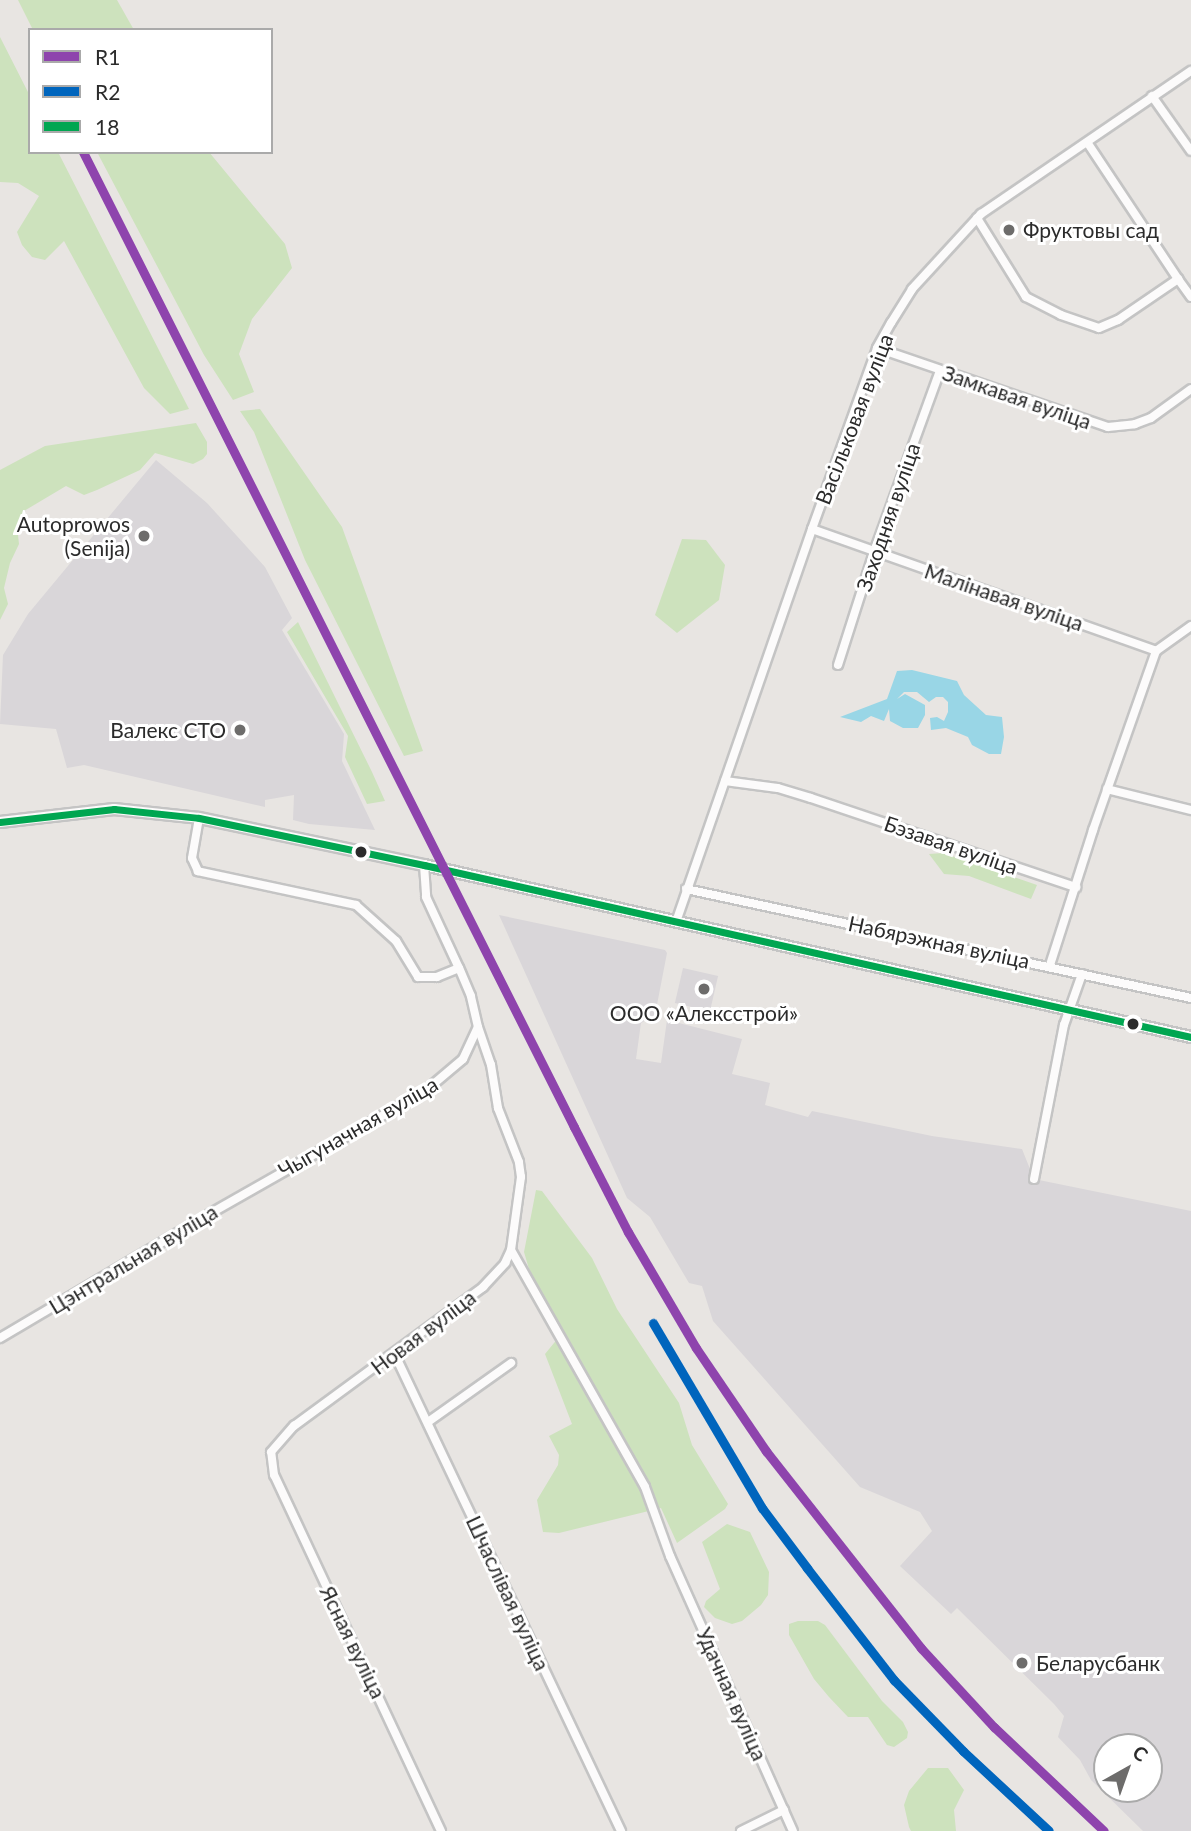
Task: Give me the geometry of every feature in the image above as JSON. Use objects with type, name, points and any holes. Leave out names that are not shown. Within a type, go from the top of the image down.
[{"type":"street","name":"Васільковая вуліца","points":[[676,922],[877,348],[912,289],[977,218],[1191,71]]},
{"type":"street","points":[[1152,96],[1191,151]]},
{"type":"street","points":[[1087,142],[1191,297]]},
{"type":"street","points":[[977,218],[1026,297],[1061,315],[1099,328],[1118,320],[1178,279]]},
{"type":"street","name":"Замкавая вуліца","points":[[877,348],[1108,427],[1135,424],[1151,418],[1191,389]]},
{"type":"street","name":"Заходняя вуліца","points":[[838,664],[874,552],[940,371]]},
{"type":"street","name":"Малінавая вуліца","points":[[812,529],[1156,651]]},
{"type":"street","points":[[1050,965],[1107,789],[1156,651],[1191,626]]},
{"type":"street","name":"Бэзавая вуліца","points":[[726,781],[778,788],[1076,887]]},
{"type":"street","points":[[1107,789],[1191,810]]},
{"type":"street","points":[[0,822],[114,809],[199,818],[425,864],[1191,1037]]},
{"type":"street","points":[[199,818],[192,858],[198,870],[356,905],[376,919],[396,941],[418,977],[438,977],[459,968]]},
{"type":"street","points":[[425,864],[426,897],[471,996],[478,1027]]},
{"type":"street","name":"Набярэжная вуліца","points":[[686,889],[1050,965],[1191,998]]},
{"type":"street","points":[[1034,1178],[1070,1008],[1082,974]]},
{"type":"street","name":"Новая вуліца","points":[[271,1452],[294,1426],[395,1355],[483,1287],[505,1263],[511,1250],[521,1177],[519,1162],[498,1108],[491,1065],[478,1027]]},
{"type":"street","name":"Чыгуначная вуліца","points":[[267,1181],[424,1092],[463,1059],[478,1027]]},
{"type":"street","name":"Цэнтральная вуліца","points":[[0,1338],[267,1181]]},
{"type":"street","name":"Удачная вуліца","points":[[511,1250],[645,1486],[670,1556],[793,1831]]},
{"type":"street","name":"Шчаслівая вуліца","points":[[395,1355],[621,1831]]},
{"type":"street","points":[[428,1422],[511,1363]]},
{"type":"street","name":"Ясная вуліца","points":[[271,1452],[274,1475],[441,1831]]},
{"type":"street","points":[[741,1831],[784,1810]]},
{"type":"shaded area","points":[[156,460],[207,503],[265,567],[292,618],[282,630],[344,734],[342,761],[375,830],[293,820],[294,795],[265,800],[265,807],[84,765],[67,768],[56,729],[0,724],[3,655],[28,614]]},
{"type":"shaded area","points":[[499,915],[665,950],[667,953],[655,1015],[641,1023],[636,1059],[661,1063],[667,1020],[742,1039],[732,1074],[770,1083],[765,1105],[808,1117],[812,1111],[932,1136],[1022,1149],[1034,1179],[1191,1211],[1191,1831],[1143,1831],[1114,1803],[1163,1803],[1163,1733],[1093,1733],[1093,1782],[1091,1780],[1080,1760],[1058,1737],[1064,1716],[1054,1704],[957,1608],[951,1614],[900,1566],[932,1531],[920,1512],[860,1487],[713,1321],[702,1286],[689,1283],[650,1217],[627,1198]]},
{"type":"shaded area","points":[[683,968],[718,976],[710,1011],[675,1003]]},
{"type":"green space","points":[[18,0],[117,0],[133,28],[32,28]]},
{"type":"green space","points":[[0,37],[28,92],[28,154],[59,154],[189,409],[170,414],[144,388],[64,241],[45,260],[32,257],[22,245],[17,232],[39,196],[18,183],[0,182]]},
{"type":"green space","points":[[98,154],[211,154],[285,244],[292,268],[252,319],[239,354],[254,392],[233,400],[204,355]]},
{"type":"green space","points":[[260,409],[342,527],[423,751],[404,756],[305,560],[254,432],[240,411]]},
{"type":"green space","points":[[196,423],[207,442],[207,454],[203,459],[193,464],[155,453],[140,470],[97,490],[84,495],[66,486],[24,511],[17,526],[19,544],[10,563],[4,588],[8,604],[0,620],[0,470],[45,446]]},
{"type":"green space","points":[[682,539],[706,540],[725,565],[719,600],[677,633],[655,615]]},
{"type":"green space","points":[[298,622],[385,801],[367,804],[345,757],[348,736],[287,632]]},
{"type":"green space","points":[[943,853],[1037,885],[1031,899],[969,876],[944,874],[929,854]]},
{"type":"green space","points":[[536,1190],[542,1191],[592,1258],[617,1309],[679,1403],[692,1445],[728,1504],[725,1509],[677,1543],[661,1508],[559,1533],[543,1532],[537,1500],[558,1465],[559,1455],[549,1436],[572,1424],[545,1354],[563,1332],[529,1269],[524,1252]]},
{"type":"green space","points":[[727,1524],[750,1532],[769,1572],[768,1595],[761,1605],[742,1621],[732,1624],[715,1618],[704,1607],[706,1601],[720,1589],[702,1542]]},
{"type":"green space","points":[[818,1621],[825,1625],[882,1701],[903,1722],[908,1732],[907,1738],[894,1747],[887,1745],[868,1717],[848,1717],[829,1697],[814,1679],[789,1635],[789,1624]]},
{"type":"green space","points":[[928,1768],[948,1768],[964,1790],[954,1810],[956,1831],[911,1831],[909,1827],[904,1805],[909,1791]]},
{"type":"water","points":[[912,670],[957,681],[964,695],[986,715],[1002,717],[1004,737],[1001,754],[989,754],[972,745],[968,737],[946,728],[931,730],[930,718],[937,717],[944,721],[948,712],[948,702],[943,697],[936,697],[929,702],[917,692],[904,692],[897,699],[905,694],[925,705],[925,715],[918,728],[903,728],[890,721],[889,709],[884,721],[871,716],[861,722],[840,717],[887,699],[897,671]]},
{"type":"transit line","name":"R1","points":[[84,154],[574,1127],[628,1232],[696,1348],[766,1451],[921,1648],[994,1727],[1104,1831]]},
{"type":"transit line","name":"18","points":[[0,822],[114,809],[199,818],[424,865],[1191,1037]]},
{"type":"transit line","name":"R2","points":[[653,1323],[762,1508],[894,1680],[963,1751],[1049,1831]]},
{"type":"place","name":"Фруктовы сад","points":[[1009,230]]},
{"type":"place","name":"Autoprowos (Senija)","points":[[144,536]]},
{"type":"place","name":"Валекс СТО","points":[[240,730]]},
{"type":"place","name":"ООО «Алексстрой»","points":[[704,989]]},
{"type":"place","name":"Беларусбанк","points":[[1022,1663]]}]
